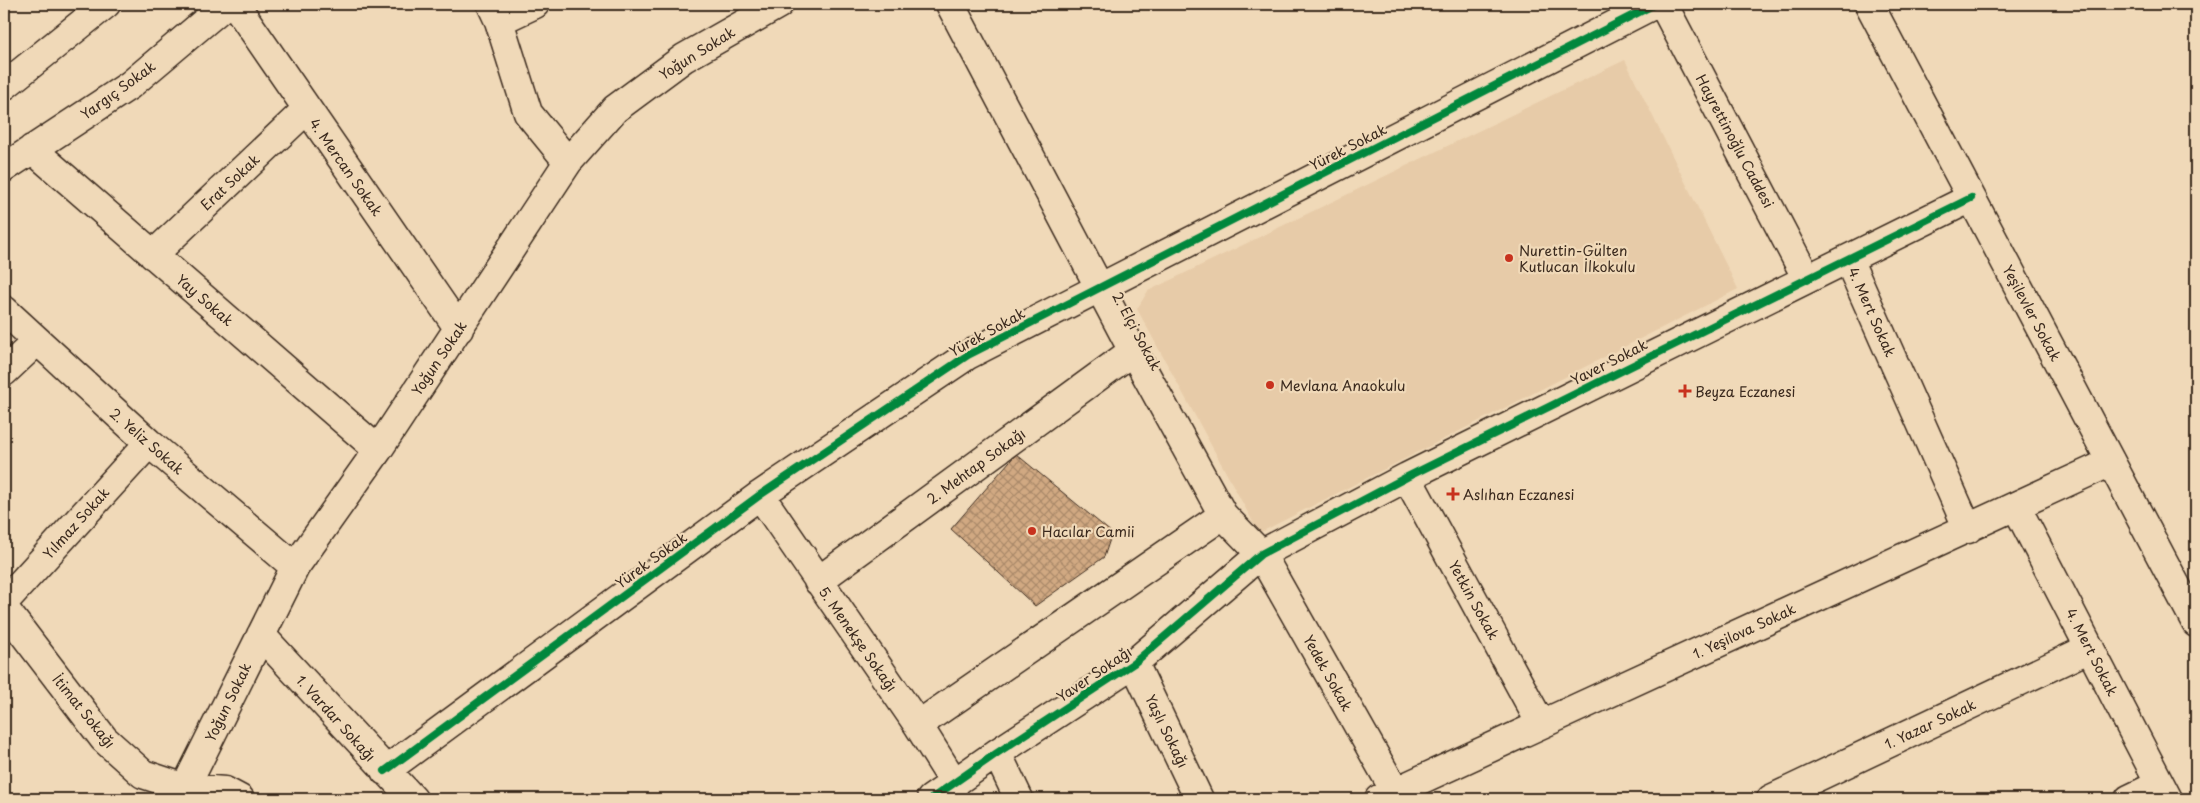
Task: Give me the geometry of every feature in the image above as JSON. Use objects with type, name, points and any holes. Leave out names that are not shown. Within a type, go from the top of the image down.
[{"type":"street","points":[[4,86],[106,4]]},
{"type":"street","name":"Yargıç Sokak","points":[[4,168],[130,85],[226,4]]},
{"type":"street","name":"4. Mercan Sokak","points":[[235,4],[458,329]]},
{"type":"street","points":[[535,4],[495,12],[528,113],[568,162]]},
{"type":"street","name":"Yoğun Sokak","points":[[185,788],[295,567],[378,450],[568,162],[615,109],[684,58],[779,4]]},
{"type":"street","name":"2. Elçi Sokak","points":[[950,4],[1133,352],[1223,515],[1261,554]]},
{"type":"street","name":"Yürek Sokak","points":[[385,771],[760,495],[968,355],[1655,4]]},
{"type":"street","name":"Hayrettinoğlu Caddesi","points":[[1663,4],[1806,277]]},
{"type":"street","name":"Yeşilevler Sokak","points":[[1869,4],[2196,622]]},
{"type":"street","name":"Erat Sokak","points":[[153,255],[307,109]]},
{"type":"street","name":"Yay Sokak","points":[[32,149],[378,450]]},
{"type":"street","name":"Yaver Sokak","points":[[1261,554],[1407,477],[1806,277],[1848,259],[1971,198]]},
{"type":"street","name":"4. Mert Sokak","points":[[1848,259],[1968,529]]},
{"type":"street","name":"2. Yeliz Sokak","points":[[4,310],[149,443],[295,567]]},
{"type":"street","points":[[4,372],[37,341]]},
{"type":"street","name":"2. Mehtap Sokağı","points":[[818,581],[1133,352]]},
{"type":"street","name":"Yılmaz Sokak","points":[[4,602],[149,443]]},
{"type":"street","name":"1. Yeşilova Sokak","points":[[1386,795],[2111,462]]},
{"type":"street","name":"Yetkin Sokak","points":[[1407,477],[1541,724]]},
{"type":"street","name":"5. Menekşe Sokağı","points":[[760,495],[918,725],[955,784]]},
{"type":"street","name":"4. Mert Sokak","points":[[2016,506],[2164,792]]},
{"type":"street","points":[[918,725],[1223,515]]},
{"type":"street","name":"Yaver Sokağı","points":[[931,799],[1134,663],[1261,554]]},
{"type":"street","name":"Yedek Sokak","points":[[1261,554],[1386,795]]},
{"type":"street","name":"İtimat Sokağı","points":[[4,608],[104,739],[143,774],[185,788],[225,791],[240,799]]},
{"type":"street","name":"1. Vardar Sokağı","points":[[261,635],[385,771],[413,799]]},
{"type":"street","name":"1. Yazar Sokak","points":[[1771,799],[2090,648]]},
{"type":"street","name":"Yaşlı Sokağı","points":[[1134,663],[1199,799]]},
{"type":"street","points":[[997,753],[1019,799]]},
{"type":"street","points":[[2129,799],[2164,792]]},
{"type":"shaded area","name":"Nurettin-Gülten Kutlucan İlkokulu","points":[[1625,60],[1738,289],[1259,533],[1137,309],[1148,291]]},
{"type":"building","name":"Hacılar Camii","points":[[1016,454],[1112,533],[1104,557],[1035,606],[951,529]]},
{"type":"cycle path","points":[[385,771],[760,495],[968,355],[1655,4]]},
{"type":"cycle path","points":[[931,799],[1134,663],[1261,554],[1407,477],[1971,198]]},
{"type":"place","name":"Nurettin-Gülten Kutlucan İlkokulu","points":[[1509,258]]},
{"type":"place","name":"Mevlana Anaokulu","points":[[1270,385]]},
{"type":"place","name":"Beyza Eczanesi","points":[[1685,391]]},
{"type":"place","name":"Aslıhan Eczanesi","points":[[1453,494]]},
{"type":"place","name":"Hacılar Camii","points":[[1032,531]]}]
